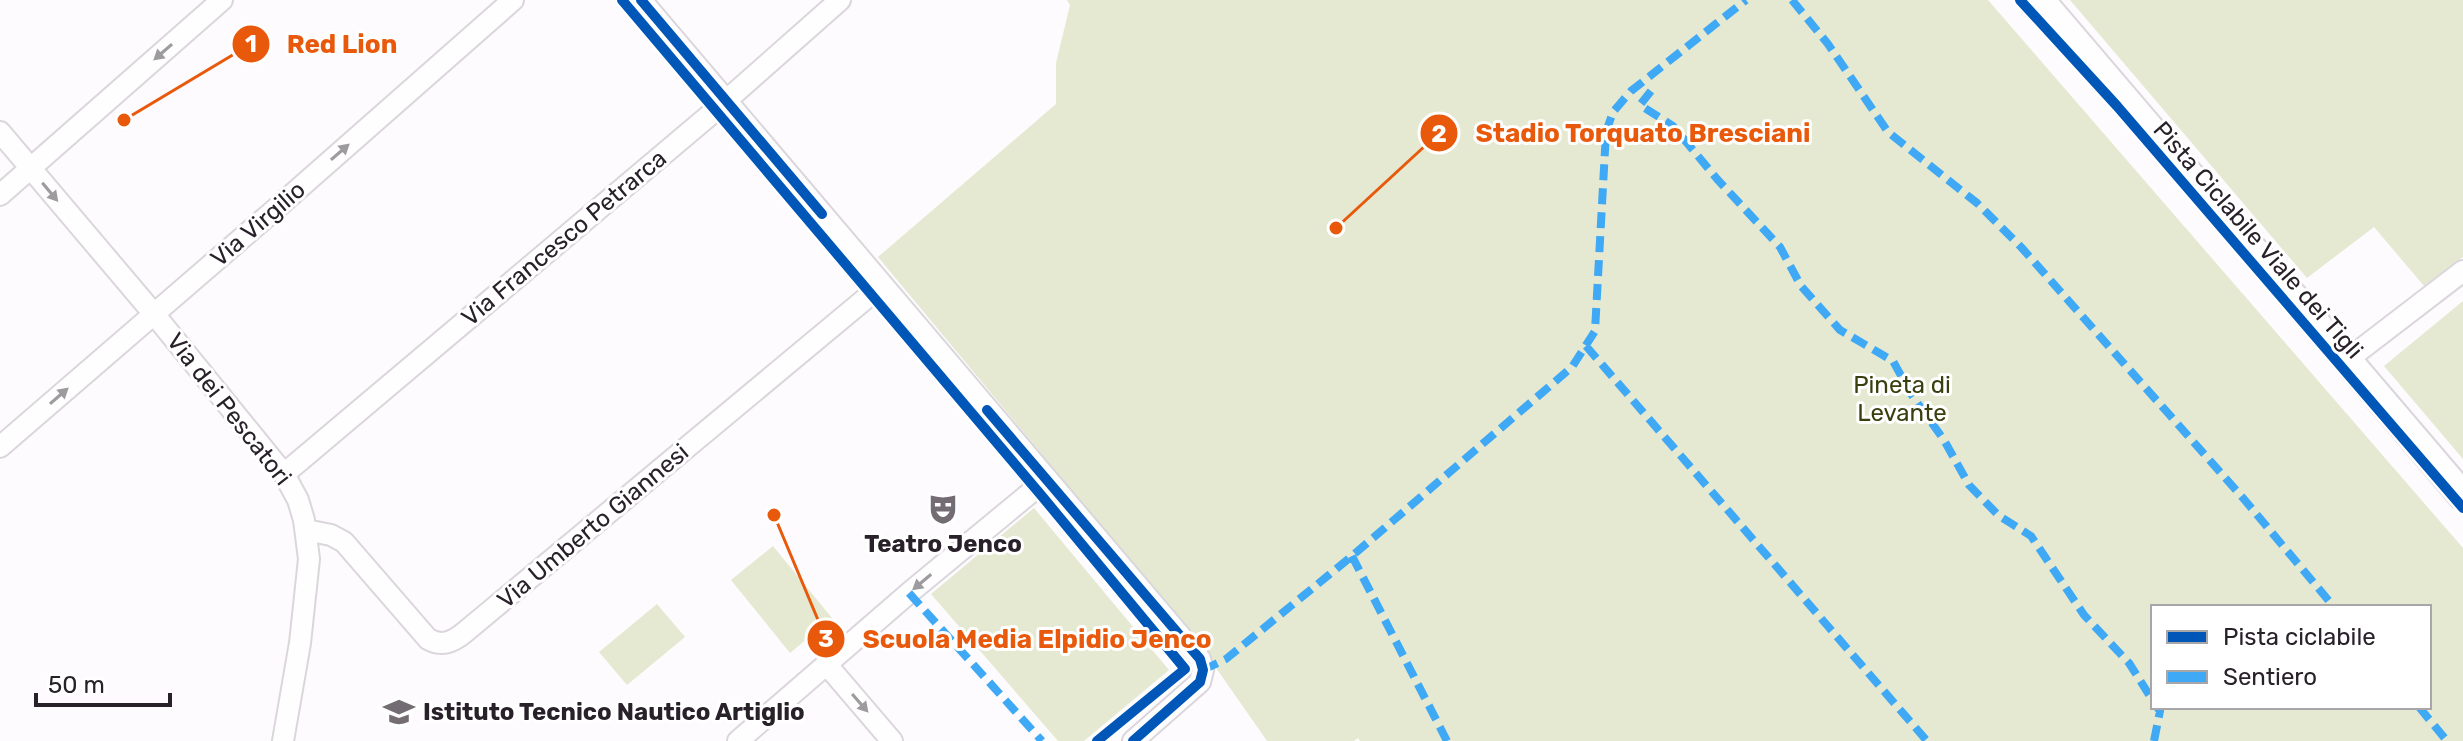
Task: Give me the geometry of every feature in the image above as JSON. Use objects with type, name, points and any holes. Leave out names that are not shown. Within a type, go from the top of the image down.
[{"type":"street","points":[[0,195],[222,0]]},
{"type":"street","name":"Via Virgilio","points":[[0,447],[513,0]]},
{"type":"street","points":[[641,0],[1195,651],[1203,670],[1200,682],[1133,741]]},
{"type":"street","name":"Via Francesco Petrarca","points":[[284,474],[715,111],[840,0]]},
{"type":"street","points":[[2040,0],[2463,496]]},
{"type":"street","name":"Via dei Pescatori","points":[[0,132],[284,474],[298,500],[309,559],[283,741]]},
{"type":"street","points":[[2347,360],[2463,271]]},
{"type":"street","name":"Via Umberto Giannesi","points":[[306,530],[331,535],[344,542],[428,639],[439,643],[451,642],[882,285]]},
{"type":"street","points":[[738,741],[1047,479]]},
{"type":"street","points":[[827,665],[892,741]]},
{"type":"green space","name":"Pineta di Levante","points":[[1067,0],[1988,0],[2463,548],[2463,741],[1360,741],[1358,738],[1354,741],[1267,741],[1198,642],[878,257],[1056,104],[1056,63],[1070,5]]},
{"type":"green space","points":[[2070,0],[2463,0],[2463,257],[2424,286],[2374,227],[2307,278]]},
{"type":"green space","points":[[2463,301],[2463,459],[2384,366]]},
{"type":"green space","points":[[1034,508],[1169,670],[1084,741],[1058,741],[931,594]]},
{"type":"green space","points":[[773,546],[832,618],[790,653],[731,580]]},
{"type":"green space","points":[[657,604],[685,637],[627,685],[599,652]]},
{"type":"marked path","points":[[1203,670],[1226,659],[1352,556],[1572,367],[1595,331],[1606,132],[1613,112],[1631,91],[1746,0]]},
{"type":"marked path","points":[[1792,0],[1828,44],[1888,132],[1977,203],[2021,247],[2243,498],[2332,605]]},
{"type":"marked path","points":[[1651,91],[1640,105],[1673,126],[1780,247],[1801,286],[1840,330],[1893,361],[1969,485],[1998,515],[2031,536],[2084,615],[2129,663],[2151,698]]},
{"type":"marked path","points":[[1586,346],[1927,741]]},
{"type":"marked path","points":[[1352,556],[1447,741]]},
{"type":"marked path","points":[[909,593],[1042,741]]},
{"type":"marked path","points":[[2154,741],[2158,709]]},
{"type":"marked path","points":[[2421,709],[2447,741]]},
{"type":"cycle path","points":[[622,0],[1185,669],[1097,741]]},
{"type":"cycle path","points":[[641,0],[822,214]]},
{"type":"cycle path","name":"Pista Ciclabile Viale dei Tigli","points":[[2020,0],[2117,106],[2463,508]]},
{"type":"cycle path","points":[[987,410],[1200,659],[1203,670],[1200,682],[1133,741]]},
{"type":"place","name":"Red Lion","points":[[124,120]]},
{"type":"place","name":"Stadio Torquato Bresciani","points":[[1336,228]]},
{"type":"place","name":"Teatro Jenco","points":[[943,509]]},
{"type":"place","name":"Scuola Media Elpidio Jenco","points":[[774,515]]},
{"type":"place","name":"Istituto Tecnico Nautico Artiglio","points":[[399,712]]}]
